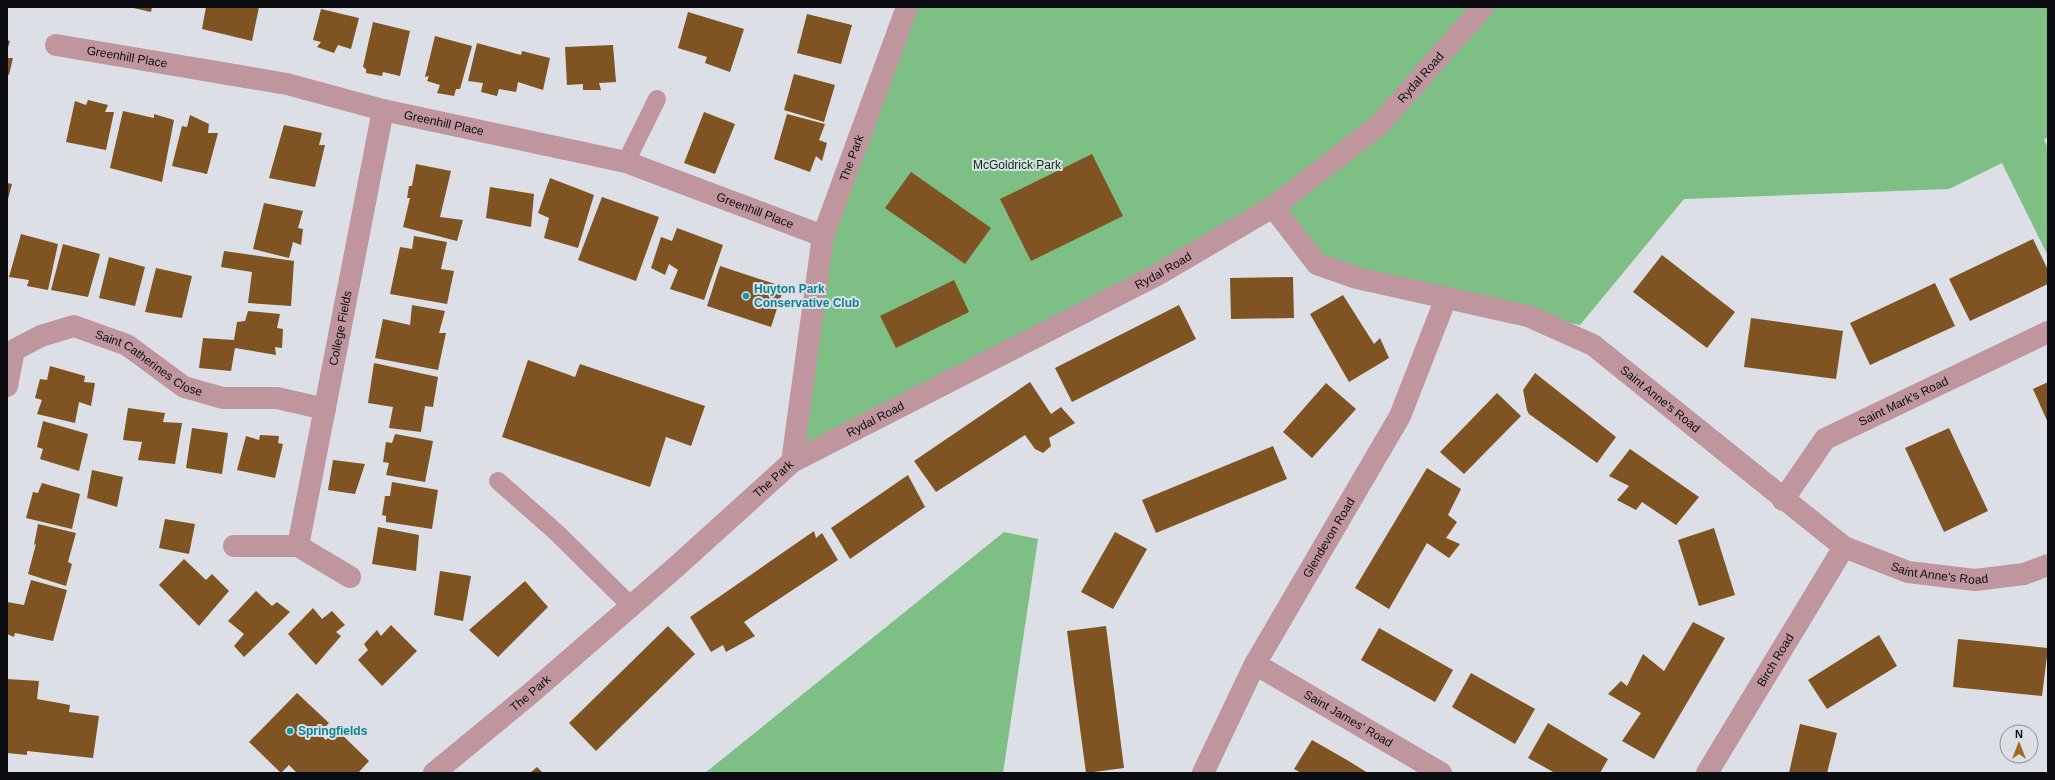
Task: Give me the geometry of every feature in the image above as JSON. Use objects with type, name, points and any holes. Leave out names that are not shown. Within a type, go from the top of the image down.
[{"type":"street","name":"The Park","points":[[434,773],[530,694],[792,462],[823,236],[907,7]]},
{"type":"street","name":"Rydal Road","points":[[792,462],[1157,275],[1273,207],[1378,126],[1483,7]]},
{"type":"street","name":"Greenhill Place","points":[[56,45],[287,84],[383,110],[626,162],[823,236]]},
{"type":"street","name":"College Fields","points":[[298,546],[383,110]]},
{"type":"street","name":"Saint Anne's Road","points":[[1273,207],[1317,264],[1357,278],[1528,316],[1593,345],[1700,430],[1783,500],[1844,547],[1908,572],[1975,580],[2024,574],[2048,564]]},
{"type":"street","name":"Glendevon Road","points":[[1203,773],[1256,664],[1400,416],[1446,298]]},
{"type":"street","name":"Saint Catherines Close","points":[[7,386],[14,350],[41,336],[74,326],[126,345],[184,387],[223,398],[277,398],[325,409]]},
{"type":"street","name":"Saint Mark's Road","points":[[1783,500],[1825,440],[2048,332]]},
{"type":"street","points":[[234,546],[298,546],[350,577]]},
{"type":"street","name":"Birch Road","points":[[1707,773],[1844,547]]},
{"type":"street","name":"Saint James' Road","points":[[1256,664],[1441,773]]},
{"type":"lane","points":[[626,162],[657,99]]},
{"type":"lane","points":[[498,481],[556,532],[631,606]]},
{"type":"green space","name":"McGoldrick Park","points":[[907,7],[2048,7],[2048,137],[2044,139],[2048,149],[2048,256],[2002,163],[1949,189],[1684,199],[1580,325],[1446,298],[1317,264],[1273,207],[792,462],[823,236]]},
{"type":"green space","points":[[1004,532],[1038,539],[1003,773],[705,773]]},
{"type":"building","points":[[129,7],[152,7],[151,12]]},
{"type":"building","points":[[206,7],[259,7],[252,41],[202,29]]},
{"type":"building","points":[[321,9],[359,18],[351,49],[338,45],[334,53],[317,47],[321,42],[313,40]]},
{"type":"building","points":[[688,12],[744,29],[730,72],[705,63],[707,57],[678,48]]},
{"type":"building","points":[[807,14],[852,25],[841,64],[797,53]]},
{"type":"building","points":[[373,22],[410,31],[400,76],[383,72],[382,76],[366,73],[366,69],[363,67]]},
{"type":"building","points":[[435,36],[472,46],[460,89],[456,89],[454,96],[437,93],[440,85],[427,81],[429,76],[425,77]]},
{"type":"building","points":[[7,40],[10,41],[7,51]]},
{"type":"building","points":[[477,43],[521,55],[522,51],[550,58],[543,90],[518,82],[516,92],[499,89],[497,96],[481,92],[483,83],[468,81]]},
{"type":"building","points":[[613,45],[616,82],[599,83],[601,90],[583,90],[583,84],[567,85],[565,47]]},
{"type":"building","points":[[7,58],[13,58],[9,75],[7,74]]},
{"type":"building","points":[[794,74],[835,85],[824,122],[784,110]]},
{"type":"building","points":[[88,100],[108,105],[105,112],[114,112],[106,150],[66,142],[75,101],[86,105]]},
{"type":"building","points":[[123,111],[154,118],[154,114],[174,120],[162,182],[110,168]]},
{"type":"building","points":[[704,112],[735,124],[715,174],[684,163]]},
{"type":"building","points":[[787,114],[825,124],[819,140],[827,143],[822,161],[816,156],[810,172],[774,159]]},
{"type":"building","points":[[190,115],[209,124],[208,133],[218,133],[207,174],[172,166],[182,126],[187,127]]},
{"type":"building","points":[[284,125],[322,133],[319,145],[325,145],[315,187],[269,178]]},
{"type":"building","points":[[1092,154],[1123,216],[1031,261],[1000,199]]},
{"type":"building","points":[[416,164],[451,171],[440,217],[463,220],[457,241],[403,227],[410,198],[407,198],[409,186],[412,186]]},
{"type":"building","points":[[911,172],[991,228],[965,264],[885,208]]},
{"type":"building","points":[[550,178],[594,195],[578,248],[544,238],[549,218],[538,213]]},
{"type":"building","points":[[7,183],[12,184],[8,199],[7,199]]},
{"type":"building","points":[[490,187],[534,194],[531,227],[486,218]]},
{"type":"building","points":[[602,197],[659,217],[636,281],[578,260]]},
{"type":"building","points":[[264,203],[303,211],[298,228],[303,229],[301,245],[293,242],[289,258],[253,249]]},
{"type":"building","points":[[677,228],[723,245],[704,300],[670,289],[678,270],[669,264],[665,275],[651,268],[661,237],[672,241]]},
{"type":"building","points":[[21,234],[58,244],[48,290],[27,286],[29,280],[9,277]]},
{"type":"building","points":[[414,236],[447,242],[441,269],[454,271],[447,304],[390,294],[400,247],[412,249]]},
{"type":"building","points":[[2033,239],[2048,270],[2048,284],[1970,321],[1949,279]]},
{"type":"building","points":[[63,244],[100,254],[88,297],[51,290]]},
{"type":"building","points":[[224,251],[294,261],[291,306],[248,303],[252,272],[221,267]]},
{"type":"building","points":[[1662,255],[1735,312],[1707,348],[1633,292]]},
{"type":"building","points":[[109,257],[145,267],[135,306],[99,298]]},
{"type":"building","name":"Huyton Park Conservative Club","points":[[720,266],[784,287],[771,327],[707,306]]},
{"type":"building","points":[[156,268],[192,276],[182,318],[145,312]]},
{"type":"building","points":[[1293,277],[1294,318],[1231,319],[1230,278]]},
{"type":"building","points":[[954,280],[969,312],[896,348],[880,316]]},
{"type":"building","points":[[1935,283],[1955,326],[1870,365],[1850,323]]},
{"type":"building","points":[[1343,295],[1374,344],[1380,338],[1389,358],[1349,382],[1310,314]]},
{"type":"building","points":[[412,305],[445,311],[439,333],[446,333],[438,370],[375,358],[383,319],[410,325]]},
{"type":"building","points":[[1179,305],[1196,339],[1072,402],[1055,368]]},
{"type":"building","points":[[248,311],[280,314],[277,328],[283,329],[282,348],[275,347],[276,355],[235,348],[231,371],[199,368],[203,338],[234,340],[237,322],[245,321]]},
{"type":"building","points":[[1751,318],[1843,331],[1836,379],[1744,367]]},
{"type":"building","points":[[528,360],[575,377],[580,364],[705,406],[691,446],[666,437],[650,487],[502,437]]},
{"type":"building","points":[[374,363],[438,377],[433,407],[425,406],[421,432],[389,428],[393,407],[368,403]]},
{"type":"building","points":[[50,366],[85,376],[84,382],[95,383],[91,406],[79,402],[75,423],[37,414],[42,400],[35,398],[40,379],[47,380]]},
{"type":"building","points":[[1535,373],[1616,437],[1597,463],[1529,414],[1523,390]]},
{"type":"building","points":[[1030,382],[1051,414],[1061,407],[1075,423],[1049,438],[1051,446],[1043,453],[1035,449],[1025,435],[936,492],[914,461]]},
{"type":"building","points":[[2048,382],[2048,423],[2033,389]]},
{"type":"building","points":[[1326,383],[1356,409],[1312,458],[1283,432]]},
{"type":"building","points":[[1497,393],[1521,416],[1464,474],[1440,452]]},
{"type":"building","points":[[128,408],[165,413],[163,422],[182,423],[175,464],[138,460],[142,442],[123,440]]},
{"type":"building","points":[[43,421],[88,434],[79,471],[40,459],[43,449],[37,447]]},
{"type":"building","points":[[192,428],[228,433],[222,474],[186,468]]},
{"type":"building","points":[[1949,428],[1988,511],[1944,532],[1905,448]]},
{"type":"building","points":[[395,434],[433,441],[425,482],[386,475],[389,463],[383,462],[386,442],[392,443]]},
{"type":"building","points":[[260,435],[279,436],[278,443],[283,444],[275,478],[237,470],[246,436],[259,440]]},
{"type":"building","points":[[1273,446],[1287,479],[1156,533],[1142,500]]},
{"type":"building","points":[[1630,449],[1699,497],[1676,525],[1642,502],[1636,510],[1617,500],[1629,486],[1609,476]]},
{"type":"building","points":[[333,460],[365,464],[355,494],[328,490]]},
{"type":"building","points":[[1427,468],[1461,489],[1448,515],[1457,522],[1446,538],[1460,544],[1449,558],[1427,543],[1389,609],[1355,588]]},
{"type":"building","points":[[92,470],[123,477],[117,507],[87,498]]},
{"type":"building","points":[[908,475],[925,507],[850,559],[831,528]]},
{"type":"building","points":[[392,482],[438,490],[432,529],[386,522],[386,516],[382,515],[385,496],[390,496]]},
{"type":"building","points":[[42,483],[80,494],[72,529],[26,518],[33,492],[38,493]]},
{"type":"building","points":[[165,519],[195,524],[189,554],[159,548]]},
{"type":"building","points":[[38,524],[76,533],[68,562],[72,564],[66,586],[28,574],[36,544],[34,545]]},
{"type":"building","points":[[378,527],[419,535],[416,571],[372,564]]},
{"type":"building","points":[[1714,528],[1735,595],[1699,606],[1678,540]]},
{"type":"building","points":[[814,531],[816,538],[822,533],[838,560],[744,622],[755,636],[726,652],[723,645],[711,652],[690,617]]},
{"type":"building","points":[[1115,532],[1147,549],[1113,609],[1081,592]]},
{"type":"building","points":[[184,559],[206,580],[212,574],[229,591],[199,626],[159,585]]},
{"type":"building","points":[[440,571],[471,576],[463,621],[434,615]]},
{"type":"building","points":[[31,580],[67,590],[53,641],[15,633],[14,637],[7,634],[7,602],[24,605]]},
{"type":"building","points":[[525,581],[548,607],[498,657],[469,630]]},
{"type":"building","points":[[256,591],[272,606],[277,602],[290,612],[244,657],[234,646],[244,634],[228,621]]},
{"type":"building","points":[[313,608],[322,619],[332,611],[345,625],[336,632],[341,636],[316,665],[288,634]]},
{"type":"building","points":[[1693,622],[1725,638],[1654,759],[1622,741],[1641,713],[1608,694],[1621,681],[1627,686],[1643,654],[1664,671]]},
{"type":"building","points":[[391,625],[417,651],[382,686],[358,660],[368,650],[364,644],[377,630],[381,636]]},
{"type":"building","points":[[668,626],[695,654],[596,751],[569,723]]},
{"type":"building","points":[[1106,626],[1124,768],[1086,773],[1067,631]]},
{"type":"building","points":[[1379,628],[1453,670],[1435,702],[1361,660]]},
{"type":"building","points":[[1879,635],[1897,666],[1827,709],[1808,680]]},
{"type":"building","points":[[1958,639],[2048,648],[2042,696],[1953,687]]},
{"type":"building","points":[[1471,673],[1535,709],[1515,744],[1452,707]]},
{"type":"building","points":[[7,679],[39,681],[37,699],[70,705],[69,712],[99,716],[93,758],[27,751],[27,755],[7,753]]},
{"type":"building","name":"Springfields","points":[[297,693],[329,723],[319,733],[326,740],[336,729],[369,761],[358,773],[295,773],[296,772],[289,765],[281,773],[249,742]]},
{"type":"building","points":[[1548,723],[1608,759],[1600,773],[1555,773],[1528,758]]},
{"type":"building","points":[[1800,724],[1837,733],[1827,773],[1789,773]]},
{"type":"building","points":[[1312,740],[1368,773],[1301,773],[1294,769]]},
{"type":"building","points":[[537,767],[543,773],[530,773]]},
{"type":"place","name":"Huyton Park Conservative Club","points":[[746,296]]},
{"type":"place","name":"Springfields","points":[[290,731]]}]
